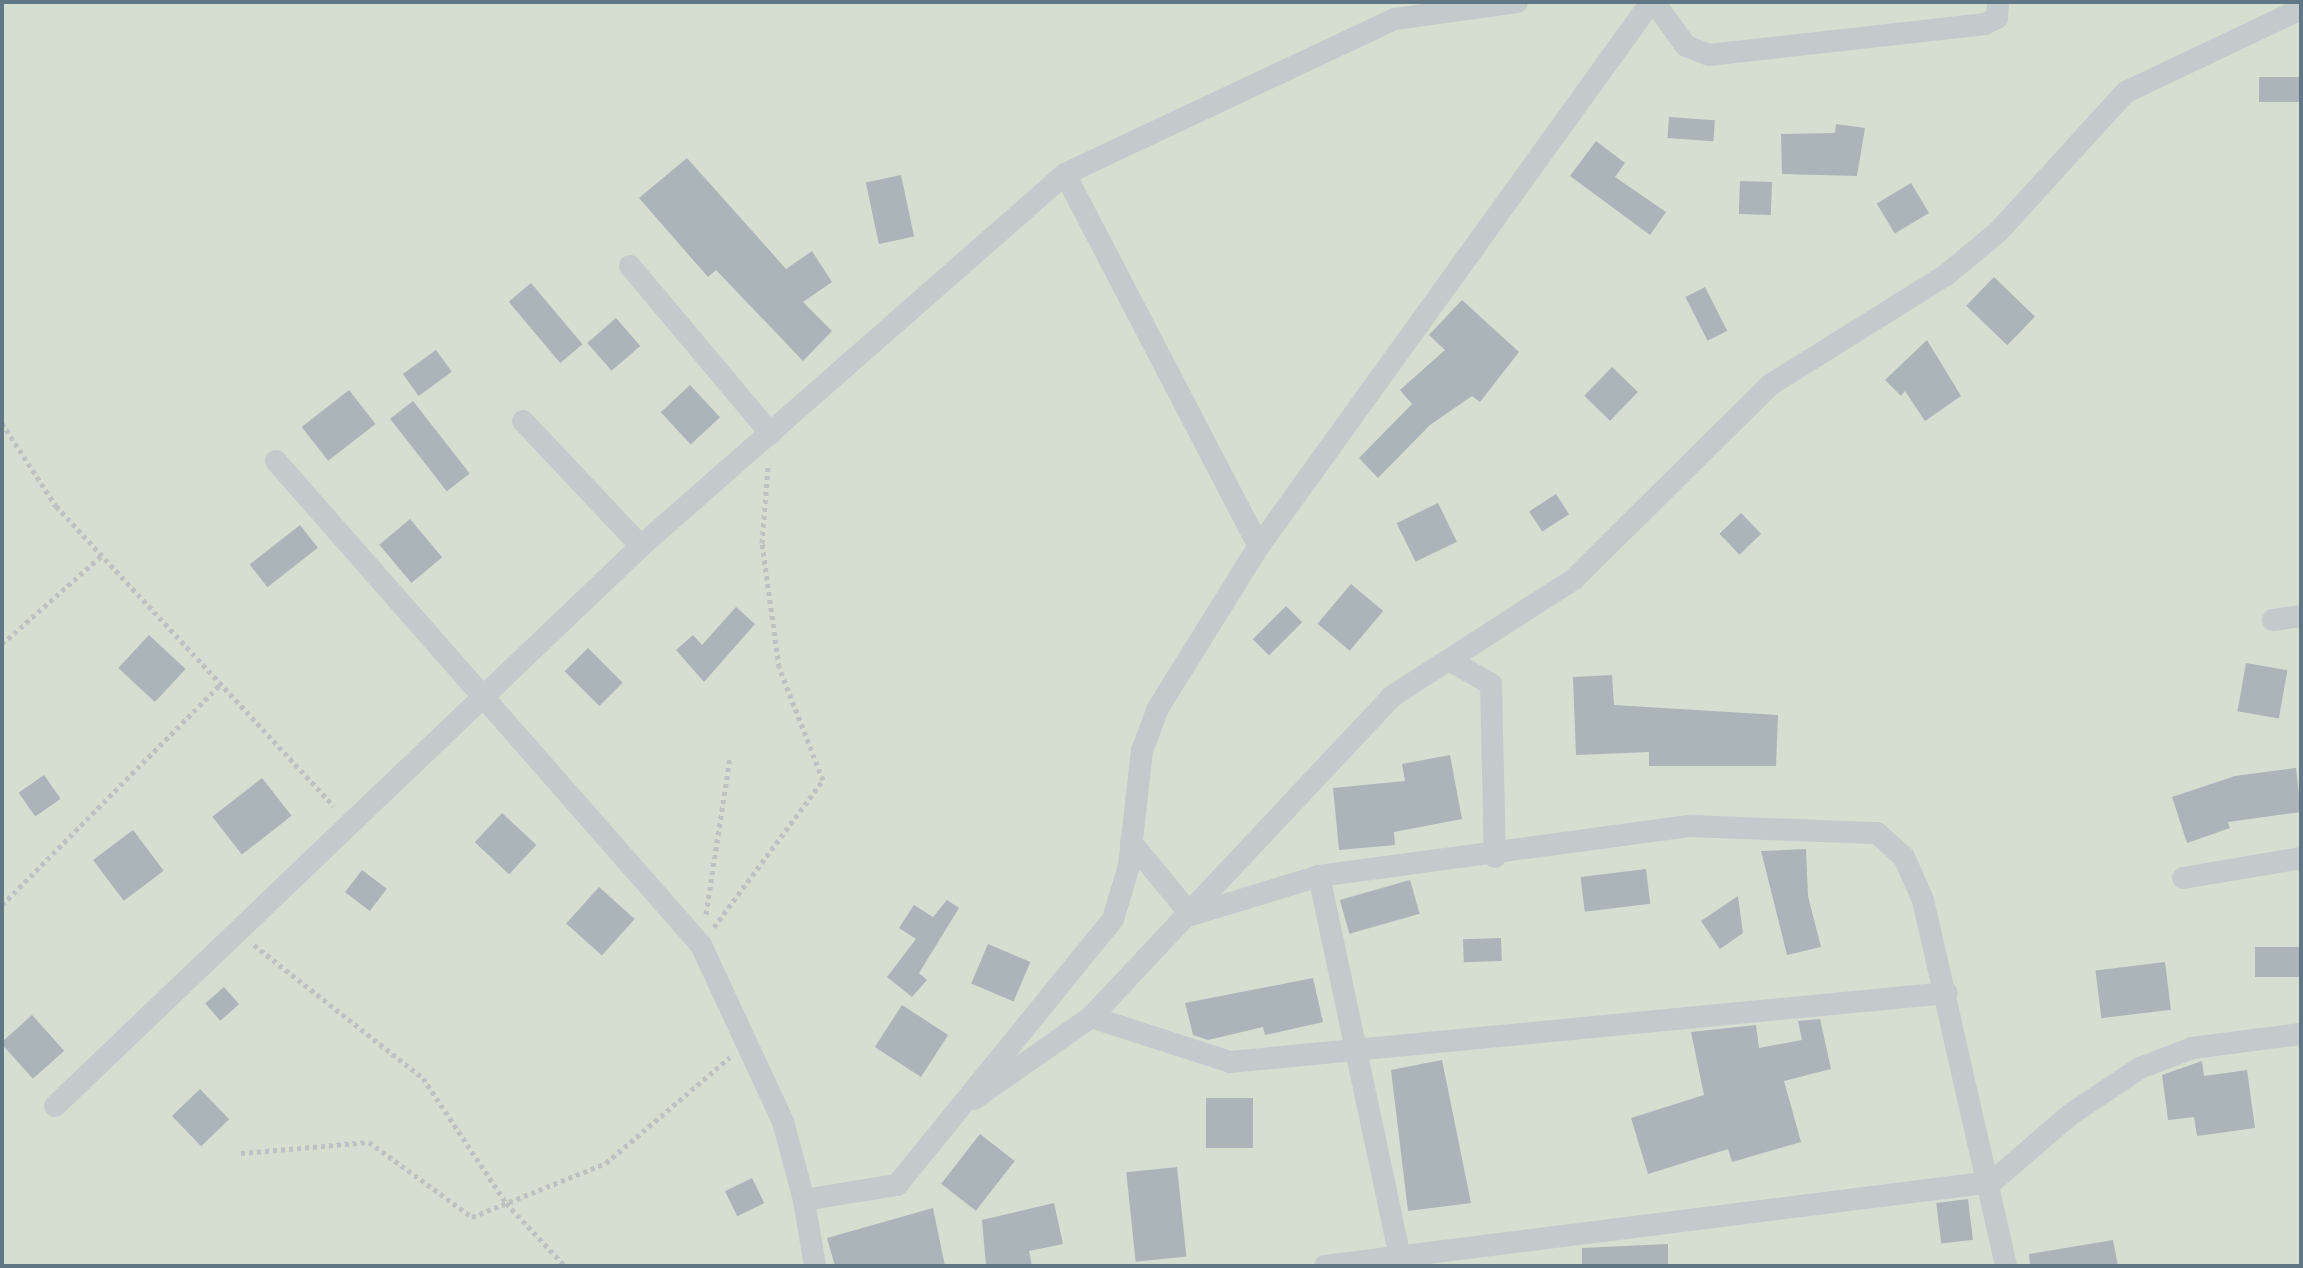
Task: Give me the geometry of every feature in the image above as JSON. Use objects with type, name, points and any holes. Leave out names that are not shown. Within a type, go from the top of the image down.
[{"type":"street","points":[[55,1106],[641,546],[771,434],[984,238],[1065,174],[1395,19],[1517,2]]},
{"type":"street","points":[[804,1200],[897,1185],[974,1099],[1113,919],[1131,842],[1139,766],[1158,708],[1259,546],[1652,2],[1686,46],[1709,55],[1985,24],[1997,18],[1998,2]]},
{"type":"street","points":[[974,1099],[1091,1017],[1191,915],[1335,749],[1391,697],[1454,663],[1574,579],[1770,385],[1880,321],[1998,232],[2126,92],[2301,9]]},
{"type":"street","points":[[1065,174],[1259,546]]},
{"type":"street","points":[[630,266],[771,434]]},
{"type":"street","points":[[523,421],[641,546]]},
{"type":"street","points":[[276,461],[701,945],[749,1041],[783,1122],[804,1200],[815,1266]]},
{"type":"street","points":[[2273,620],[2301,616]]},
{"type":"street","points":[[1454,663],[1491,684],[1495,857]]},
{"type":"street","points":[[1191,915],[1319,876],[1383,862],[1495,857],[1691,826],[1877,833],[1904,857],[1917,886],[1947,993],[1992,1182],[2006,1266]]},
{"type":"street","points":[[1131,842],[1191,915]]},
{"type":"street","points":[[2183,878],[2301,858]]},
{"type":"street","points":[[1319,876],[1401,1262]]},
{"type":"street","points":[[1091,1017],[1230,1062],[1947,993]]},
{"type":"street","points":[[1325,1266],[1401,1262],[1992,1182],[2071,1114],[2140,1068],[2192,1048],[2301,1034]]},
{"type":"path","points":[[2,423],[56,506],[352,824]]},
{"type":"path","points":[[701,945],[823,780],[779,667],[762,543],[771,434]]},
{"type":"path","points":[[2,644],[101,556]]},
{"type":"path","points":[[2,905],[220,685]]},
{"type":"path","points":[[701,945],[730,757]]},
{"type":"path","points":[[239,933],[423,1078],[506,1203],[565,1266]]},
{"type":"path","points":[[241,1153],[369,1142],[472,1217],[606,1163],[749,1041]]},
{"type":"shaded area","points":[[2,2],[2301,2],[2301,1266],[2,1266]]},
{"type":"building","points":[[2259,77],[2301,77],[2301,102],[2259,102]]},
{"type":"building","points":[[1669,117],[1715,120],[1713,141],[1668,138]]},
{"type":"building","points":[[1836,124],[1865,128],[1857,176],[1782,174],[1781,134],[1835,133]]},
{"type":"building","points":[[1596,141],[1625,163],[1615,177],[1666,212],[1650,235],[1570,176]]},
{"type":"building","points":[[687,158],[786,269],[812,251],[832,282],[803,302],[832,331],[803,361],[716,270],[708,277],[639,198]]},
{"type":"building","points":[[901,175],[914,237],[879,244],[866,182]]},
{"type":"building","points":[[1740,181],[1772,182],[1771,215],[1739,214]]},
{"type":"building","points":[[1911,183],[1929,213],[1895,234],[1877,204]]},
{"type":"building","points":[[1994,277],[2035,317],[2007,345],[1966,306]]},
{"type":"building","points":[[531,283],[582,344],[560,363],[509,302]]},
{"type":"building","points":[[1705,287],[1727,331],[1708,341],[1685,297]]},
{"type":"building","points":[[1462,300],[1519,352],[1480,402],[1472,396],[1430,425],[1378,478],[1359,458],[1412,404],[1400,390],[1445,350],[1429,335]]},
{"type":"building","points":[[616,318],[640,346],[612,371],[587,343]]},
{"type":"building","points":[[1927,340],[1961,396],[1925,421],[1905,391],[1901,396],[1885,380]]},
{"type":"building","points":[[436,350],[452,372],[419,396],[403,374]]},
{"type":"building","points":[[1612,367],[1638,392],[1610,421],[1584,396]]},
{"type":"building","points":[[690,385],[720,417],[691,444],[661,412]]},
{"type":"building","points":[[349,390],[375,424],[328,461],[302,427]]},
{"type":"building","points":[[413,401],[470,473],[447,491],[390,419]]},
{"type":"building","points":[[1556,494],[1569,514],[1542,532],[1529,511]]},
{"type":"building","points":[[1438,503],[1457,542],[1416,562],[1397,523]]},
{"type":"building","points":[[1741,513],[1761,534],[1740,555],[1719,534]]},
{"type":"building","points":[[410,519],[442,557],[411,583],[379,545]]},
{"type":"building","points":[[300,525],[318,548],[267,587],[250,564]]},
{"type":"building","points":[[1351,584],[1383,611],[1350,651],[1318,624]]},
{"type":"building","points":[[1286,606],[1302,622],[1269,655],[1253,639]]},
{"type":"building","points":[[736,607],[755,624],[704,682],[676,650],[693,635],[702,645]]},
{"type":"building","points":[[149,635],[186,669],[155,702],[118,668]]},
{"type":"building","points":[[588,648],[623,683],[599,706],[565,671]]},
{"type":"building","points":[[2246,663],[2287,670],[2279,719],[2237,711]]},
{"type":"building","points":[[1612,675],[1614,705],[1778,715],[1776,766],[1649,766],[1649,752],[1576,755],[1573,677]]},
{"type":"building","points":[[1450,755],[1462,819],[1394,832],[1395,845],[1339,850],[1333,788],[1405,781],[1402,764]]},
{"type":"building","points":[[2296,768],[2301,812],[2228,822],[2230,828],[2187,843],[2172,797],[2235,776]]},
{"type":"building","points":[[44,775],[61,799],[35,817],[19,793]]},
{"type":"building","points":[[262,778],[292,816],[242,855],[212,817]]},
{"type":"building","points":[[502,813],[536,845],[509,874],[475,842]]},
{"type":"building","points":[[133,830],[164,871],[124,901],[93,860]]},
{"type":"building","points":[[1806,849],[1808,896],[1821,947],[1787,955],[1761,851]]},
{"type":"building","points":[[1646,869],[1650,904],[1585,912],[1580,877]]},
{"type":"building","points":[[362,870],[387,889],[370,911],[345,892]]},
{"type":"building","points":[[1410,880],[1420,914],[1349,934],[1340,900]]},
{"type":"building","points":[[599,887],[635,919],[602,956],[566,923]]},
{"type":"building","points":[[1738,896],[1743,933],[1720,949],[1701,921]]},
{"type":"building","points":[[947,900],[959,908],[919,973],[927,980],[912,997],[887,977],[916,939],[899,928],[914,905],[933,917]]},
{"type":"building","points":[[1501,938],[1502,961],[1464,962],[1463,939]]},
{"type":"building","points":[[988,944],[1030,962],[1014,1002],[971,984]]},
{"type":"building","points":[[2255,947],[2301,947],[2301,977],[2255,977]]},
{"type":"building","points":[[2165,962],[2171,1010],[2101,1018],[2096,971]]},
{"type":"building","points":[[1313,978],[1323,1022],[1265,1035],[1263,1027],[1208,1040],[1193,1035],[1185,1003]]},
{"type":"building","points":[[224,987],[239,1004],[220,1021],[205,1003]]},
{"type":"building","points":[[902,1005],[948,1035],[921,1077],[875,1047]]},
{"type":"building","points":[[32,1015],[64,1051],[33,1079],[2,1044]]},
{"type":"building","points":[[1820,1019],[1831,1069],[1784,1081],[1801,1142],[1732,1162],[1728,1149],[1648,1174],[1631,1118],[1704,1095],[1691,1032],[1756,1025],[1759,1048],[1802,1040],[1798,1021]]},
{"type":"building","points":[[1442,1060],[1471,1203],[1408,1211],[1391,1070]]},
{"type":"building","points":[[2202,1061],[2204,1076],[2247,1070],[2255,1128],[2197,1136],[2194,1117],[2168,1120],[2162,1075]]},
{"type":"building","points":[[200,1089],[229,1119],[201,1146],[172,1116]]},
{"type":"building","points":[[1206,1098],[1253,1098],[1253,1148],[1206,1148]]},
{"type":"building","points":[[980,1134],[1015,1161],[976,1211],[941,1184]]},
{"type":"building","points":[[1177,1167],[1186,1257],[1136,1262],[1126,1172]]},
{"type":"building","points":[[752,1178],[764,1203],[737,1216],[725,1191]]},
{"type":"building","points":[[1968,1199],[1973,1240],[1941,1244],[1936,1203]]},
{"type":"building","points":[[1054,1203],[1063,1244],[1029,1251],[1032,1266],[986,1266],[982,1220]]},
{"type":"building","points":[[933,1208],[945,1266],[835,1266],[827,1238]]},
{"type":"building","points":[[2113,1240],[2118,1266],[2030,1266],[2029,1254]]},
{"type":"building","points":[[1668,1244],[1668,1266],[1582,1266],[1582,1248]]}]
